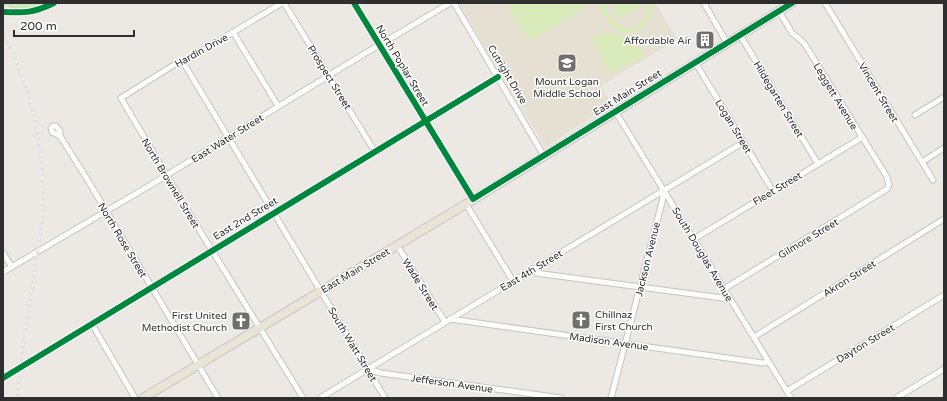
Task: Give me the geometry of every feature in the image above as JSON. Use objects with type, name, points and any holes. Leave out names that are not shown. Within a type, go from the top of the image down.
[{"type":"main road","name":"East Main Street","points":[[143,398],[544,156],[792,3]]},
{"type":"street","name":"Hardin Drive","points":[[121,98],[177,63],[183,62],[283,3]]},
{"type":"street","name":"Prospect Street","points":[[283,3],[375,152]]},
{"type":"street","name":"North Poplar Street","points":[[354,3],[425,122],[513,281]]},
{"type":"street","name":"East Water Street","points":[[3,272],[450,3]]},
{"type":"street","name":"Cutright Drive","points":[[454,3],[544,156]]},
{"type":"street","points":[[704,3],[727,43]]},
{"type":"street","name":"Vincent Street","points":[[825,3],[933,180]]},
{"type":"street","name":"Leggett Avenue","points":[[779,11],[792,33],[806,46],[861,138],[887,177],[889,185]]},
{"type":"street","points":[[233,32],[278,106]]},
{"type":"street","name":"Hildegarten Street","points":[[740,35],[818,164]]},
{"type":"street","name":"South Watt Street","points":[[183,62],[385,398]]},
{"type":"street","name":"Logan Street","points":[[695,62],[773,191]]},
{"type":"street","name":"East 2nd Street","points":[[3,378],[498,77]]},
{"type":"street","points":[[915,115],[944,97]]},
{"type":"street","name":"North Brownell Street","points":[[121,98],[259,328],[303,398]]},
{"type":"street","name":"South Douglas Avenue","points":[[615,111],[791,398]]},
{"type":"street","name":"North Rose Street","points":[[60,136],[218,398]]},
{"type":"street","name":"Fleet Street","points":[[694,239],[861,138]]},
{"type":"street","name":"East 4th Street","points":[[320,398],[744,142]]},
{"type":"street","points":[[922,162],[944,148]]},
{"type":"street","name":"Gilmore Street","points":[[724,289],[887,189],[889,185]]},
{"type":"street","name":"Jackson Avenue","points":[[611,398],[626,344],[664,190]]},
{"type":"street","name":"Akron Street","points":[[754,336],[944,219]]},
{"type":"street","name":"Wade Street","points":[[397,245],[445,322]]},
{"type":"street","points":[[3,252],[12,267]]},
{"type":"street","points":[[532,269],[537,273],[543,274],[730,299]]},
{"type":"street","name":"Dayton Street","points":[[787,391],[944,295]]},
{"type":"street","name":"Madison Avenue","points":[[450,319],[763,363],[768,362]]},
{"type":"street","points":[[92,324],[135,398]]},
{"type":"street","name":"Jefferson Avenue","points":[[368,369],[381,373],[561,398]]},
{"type":"street","points":[[896,398],[944,369]]},
{"type":"shaded area","name":"Mount Logan Middle School","points":[[459,3],[655,3],[677,39],[601,86],[612,105],[545,147]]},
{"type":"green space","points":[[3,3],[46,3],[35,8],[19,10],[3,5]]},
{"type":"green space","points":[[505,3],[583,3],[584,8],[532,40],[526,38]]},
{"type":"green space","points":[[597,3],[603,3],[617,24],[628,28],[634,27],[643,20],[647,9],[646,3],[652,3],[652,10],[647,23],[642,28],[629,33],[615,29],[609,24]]},
{"type":"green space","points":[[610,3],[640,3],[641,6],[618,19]]},
{"type":"green space","points":[[607,33],[619,34],[629,39],[637,46],[644,56],[611,73],[608,72],[591,38]]},
{"type":"railway","points":[[3,33],[13,53],[29,96],[39,143],[43,189],[42,225],[23,347],[17,398]]},
{"type":"cycle path","points":[[3,12],[29,12],[54,3]]},
{"type":"cycle path","points":[[354,3],[473,199],[792,3]]},
{"type":"cycle path","points":[[3,378],[498,77]]},
{"type":"place","name":"Affordable Air","points":[[705,40]]},
{"type":"place","name":"Mount Logan Middle School","points":[[567,63]]},
{"type":"place","name":"Chillnaz First Church","points":[[581,320]]},
{"type":"place","name":"First United Methodist Church","points":[[241,321]]}]
